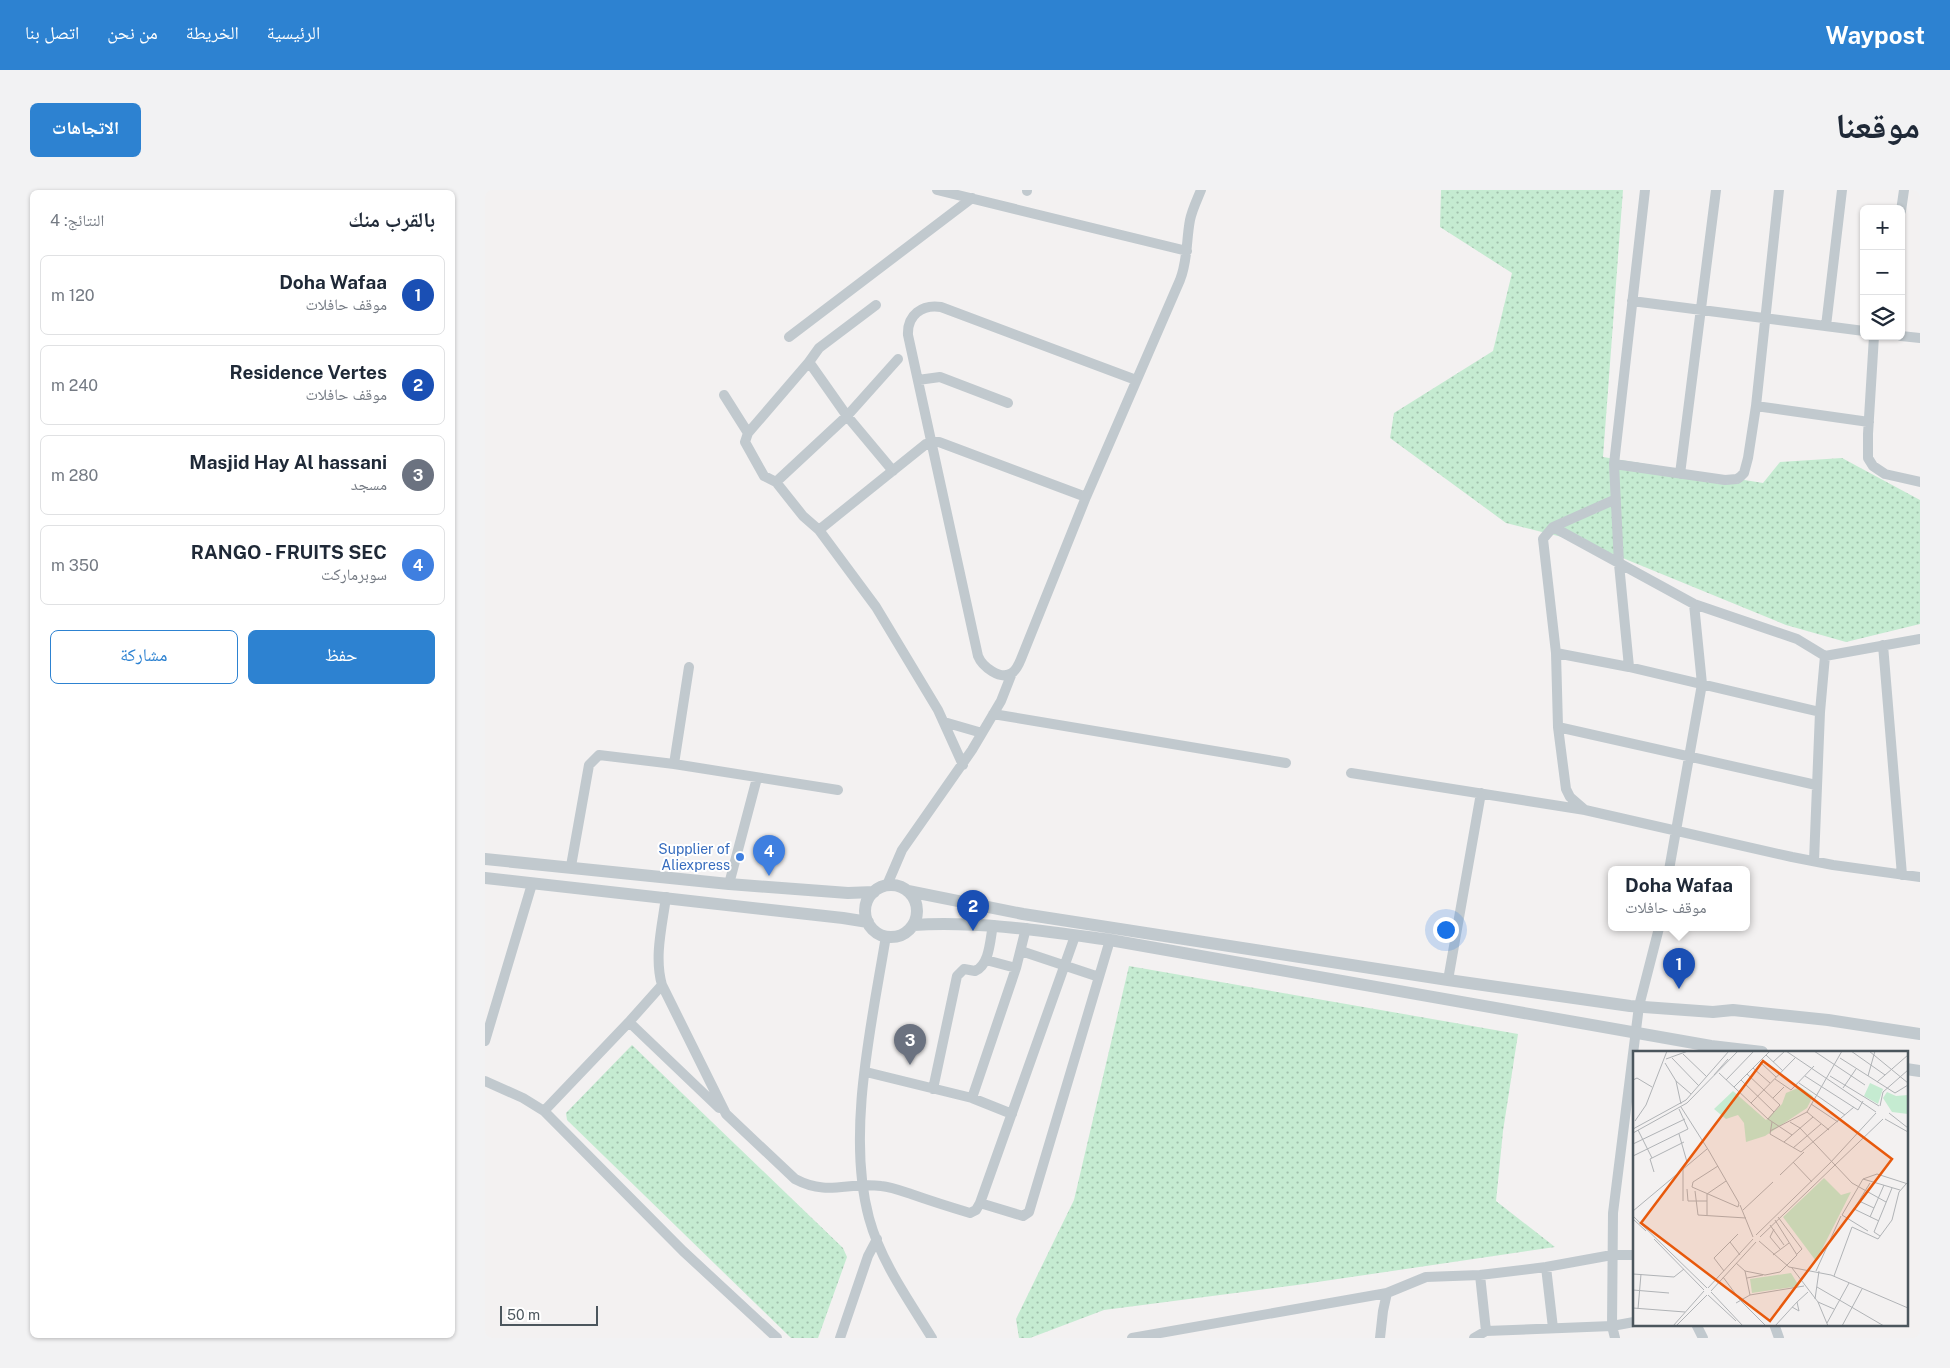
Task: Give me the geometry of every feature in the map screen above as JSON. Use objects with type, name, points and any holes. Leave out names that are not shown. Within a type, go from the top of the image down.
[{"type":"street","points":[[937,190],[1187,251]]},
{"type":"street","points":[[887,886],[902,850],[963,765],[1001,701],[1012,673],[1021,659],[1086,497],[1183,272],[1190,218],[1201,190]]},
{"type":"street","points":[[1629,667],[1619,564],[1614,464],[1645,190]]},
{"type":"street","points":[[1680,474],[1716,190]]},
{"type":"street","points":[[1614,464],[1725,480],[1737,479],[1744,473],[1748,458],[1755,406],[1779,190]]},
{"type":"street","points":[[1826,326],[1842,190]]},
{"type":"street","points":[[1902,205],[1903,190]]},
{"type":"street","points":[[789,337],[972,198]]},
{"type":"street","points":[[1632,301],[1860,330]]},
{"type":"street","points":[[875,305],[819,348],[748,433],[745,442],[764,476],[776,482],[803,516],[819,530],[876,607],[944,722],[963,765]]},
{"type":"street","points":[[1012,673],[1006,675],[993,672],[984,666],[978,656],[908,329],[912,317],[928,306],[935,306],[1137,380]]},
{"type":"street","points":[[1905,336],[1920,338]]},
{"type":"street","points":[[1874,340],[1868,458],[1873,466],[1885,474],[1920,482]]},
{"type":"street","points":[[776,482],[847,416],[898,359]]},
{"type":"street","points":[[809,362],[847,416],[893,471]]},
{"type":"street","points":[[918,380],[928,377],[940,377],[1008,403]]},
{"type":"street","points":[[724,395],[748,433]]},
{"type":"street","points":[[1755,406],[1869,422]]},
{"type":"street","points":[[819,530],[926,444],[932,442],[939,442],[1086,497]]},
{"type":"street","points":[[1585,810],[1570,797],[1566,790],[1559,727],[1556,653],[1543,539],[1553,527],[1616,499]]},
{"type":"street","points":[[1553,527],[1694,604],[1797,639],[1825,656],[1883,644],[1920,639]]},
{"type":"street","points":[[1670,866],[1702,684],[1694,604]]},
{"type":"street","points":[[1883,644],[1902,874]]},
{"type":"street","points":[[1556,653],[1629,667],[1820,712]]},
{"type":"street","points":[[1814,861],[1816,785],[1825,656]]},
{"type":"street","points":[[675,764],[689,667]]},
{"type":"street","points":[[993,714],[1285,763]]},
{"type":"street","points":[[944,722],[982,734]]},
{"type":"street","points":[[1559,727],[1816,785]]},
{"type":"street","points":[[571,866],[589,765],[599,755],[606,754],[675,764],[838,790]]},
{"type":"street","points":[[1351,773],[1585,810],[1676,832],[1814,861],[1920,877]]},
{"type":"street","points":[[729,884],[757,778]]},
{"type":"street","points":[[1447,980],[1481,794]]},
{"type":"street","points":[[485,859],[571,866],[729,884],[848,893],[874,892],[887,886],[895,885],[908,892],[1023,914],[1447,980],[1639,1006],[1713,1012],[1743,1011],[1828,1020],[1920,1034]]},
{"type":"street","points":[[485,878],[665,897],[868,922]]},
{"type":"street","points":[[485,1041],[532,884]]},
{"type":"street","points":[[874,892],[867,903],[866,916],[875,932],[886,936],[901,935],[913,925],[916,918],[916,904],[908,892]]},
{"type":"street","points":[[665,897],[657,970],[662,985],[725,1114]]},
{"type":"street","points":[[913,925],[943,923],[993,925],[1110,940],[1711,1046],[1754,1051]]},
{"type":"street","points":[[933,1089],[957,976],[964,969],[975,971],[981,969],[986,960],[993,925]]},
{"type":"street","points":[[972,1098],[1016,968],[1026,928]]},
{"type":"street","points":[[1634,1051],[1639,1006],[1658,931]]},
{"type":"street","points":[[886,936],[868,1048],[859,1151],[862,1186],[869,1219],[888,1267],[932,1338]]},
{"type":"street","points":[[629,1022],[795,1179],[819,1189],[884,1186],[970,1213],[976,1210],[980,1203],[1075,936]]},
{"type":"street","points":[[980,1203],[1023,1216],[1029,1212],[1110,940]]},
{"type":"street","points":[[1021,951],[1065,964],[1099,977]]},
{"type":"street","points":[[986,960],[1016,968]]},
{"type":"street","points":[[544,1111],[662,985]]},
{"type":"street","points":[[1615,1338],[1613,1326],[1613,1213],[1633,1056]]},
{"type":"street","points":[[1907,1069],[1920,1071]]},
{"type":"street","points":[[866,1072],[972,1098],[1012,1114]]},
{"type":"street","points":[[485,1081],[517,1094],[544,1111],[683,1251],[777,1338]]},
{"type":"street","points":[[840,1338],[868,1256],[877,1239]]},
{"type":"street","points":[[1132,1338],[1387,1293],[1426,1277],[1480,1275],[1546,1267],[1612,1255],[1633,1255]]},
{"type":"street","points":[[1546,1267],[1553,1328]]},
{"type":"street","points":[[1480,1275],[1486,1331]]},
{"type":"street","points":[[1380,1338],[1387,1293]]},
{"type":"street","points":[[1474,1338],[1486,1331],[1540,1333],[1553,1328],[1613,1326],[1633,1322]]},
{"type":"street","points":[[1696,1326],[1703,1338]]},
{"type":"street","points":[[1775,1326],[1779,1338]]},
{"type":"green space","points":[[1441,190],[1623,190],[1603,457],[1763,483],[1780,462],[1842,458],[1920,500],[1920,624],[1846,642],[1786,625],[1586,543],[1506,523],[1390,438],[1394,413],[1493,351],[1512,273],[1440,227]]},
{"type":"green space","points":[[1129,966],[1518,1034],[1503,1131],[1496,1201],[1555,1247],[1297,1285],[1104,1310],[1030,1338],[1019,1338],[1016,1319],[1074,1200]]},
{"type":"green space","points":[[632,1045],[843,1248],[847,1257],[818,1338],[791,1338],[567,1120],[566,1113]]},
{"type":"place","name":"Supplier of Aliexpress","points":[[740,857]]},
{"type":"place","name":"RANGO - FRUITS SEC","points":[[769,876]]},
{"type":"place","name":"Residence Vertes","points":[[973,931]]},
{"type":"place","name":"Doha Wafaa","points":[[1679,989]]},
{"type":"place","name":"Masjid Hay Al hassani","points":[[910,1065]]}]
